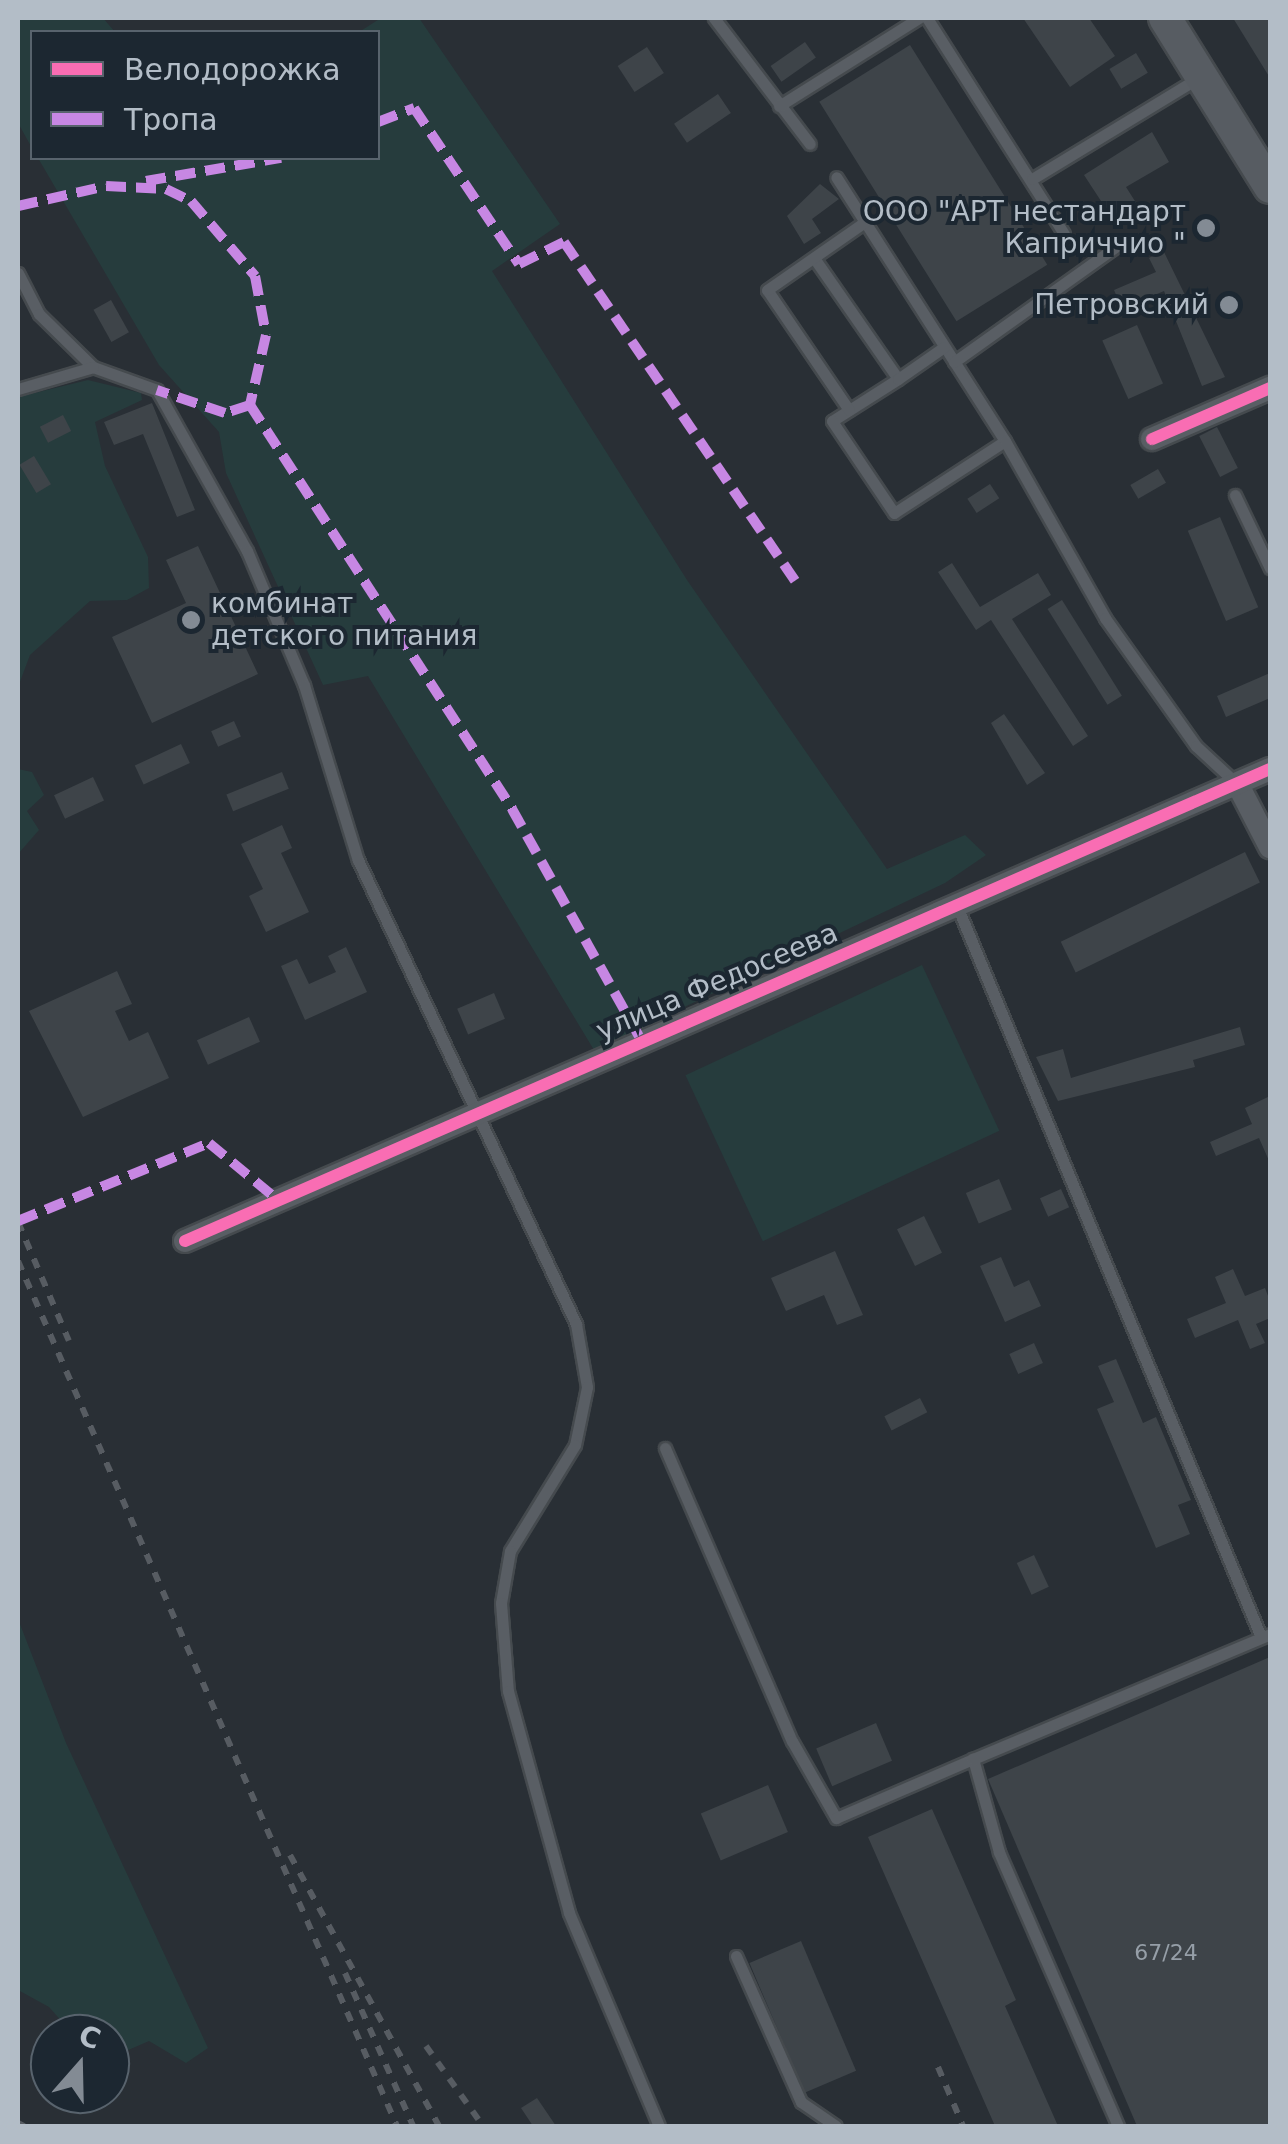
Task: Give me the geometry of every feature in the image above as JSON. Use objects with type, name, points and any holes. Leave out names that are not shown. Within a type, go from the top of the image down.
[{"type":"main road","points":[[1166,18],[1202,76],[1260,148],[1270,186]]},
{"type":"street","points":[[1152,438],[1270,388]]},
{"type":"street","name":"улица Федосеева","points":[[185,1241],[1270,770]]},
{"type":"street","points":[[1238,784],[1270,847]]},
{"type":"lane","points":[[714,18],[810,144]]},
{"type":"lane","points":[[779,106],[920,18]]},
{"type":"lane","points":[[927,18],[1064,234]]},
{"type":"lane","points":[[1032,179],[1202,76]]},
{"type":"lane","points":[[836,178],[1005,442],[1105,618],[1196,746],[1238,784]]},
{"type":"lane","points":[[849,410],[767,290],[865,222]]},
{"type":"lane","points":[[954,362],[1120,243]]},
{"type":"lane","points":[[814,258],[898,379]]},
{"type":"lane","points":[[18,273],[39,314],[93,366],[157,390],[248,551],[304,685],[358,860],[576,1324],[587,1387],[575,1445],[510,1552],[500,1603],[508,1691],[569,1914],[659,2126]]},
{"type":"lane","points":[[944,347],[832,420],[894,514],[1005,442]]},
{"type":"lane","points":[[18,389],[93,366]]},
{"type":"lane","points":[[1235,495],[1270,568]]},
{"type":"lane","points":[[665,1448],[792,1741],[836,1818],[1266,1636],[957,906]]},
{"type":"lane","points":[[972,1759],[999,1852],[1118,2126]]},
{"type":"lane","points":[[736,1956],[801,2102],[836,2126]]},
{"type":"green space","points":[[18,18],[103,18],[113,30],[30,30],[30,144],[18,123]]},
{"type":"green space","points":[[381,18],[419,18],[560,224],[492,271],[687,580],[887,869],[965,835],[986,855],[945,883],[594,1050],[368,676],[323,685],[226,473],[219,432],[159,365],[39,160],[380,160],[380,30],[362,30]]},
{"type":"green space","points":[[88,380],[141,393],[142,400],[95,422],[105,466],[148,557],[149,588],[127,600],[90,601],[30,655],[18,687],[18,397]]},
{"type":"green space","points":[[18,769],[32,772],[44,795],[27,811],[39,830],[18,854]]},
{"type":"green space","points":[[922,965],[999,1131],[763,1241],[685,1075]]},
{"type":"green space","points":[[18,1619],[66,1743],[208,2048],[186,2063],[149,2041],[130,2049],[130,2014],[55,2014],[18,1990]]},
{"type":"building","points":[[1023,18],[1089,18],[1115,56],[1070,87]]},
{"type":"building","points":[[1233,18],[1270,18],[1270,78]]},
{"type":"building","points":[[805,42],[816,58],[781,82],[771,66]]},
{"type":"building","points":[[910,45],[1047,265],[957,321],[819,102]]},
{"type":"building","points":[[647,47],[664,73],[635,92],[618,66]]},
{"type":"building","points":[[1136,53],[1148,73],[1121,89],[1109,69]]},
{"type":"building","points":[[718,94],[731,113],[687,143],[674,124]]},
{"type":"building","points":[[1152,132],[1169,162],[1126,187],[1140,209],[1116,224],[1084,175]]},
{"type":"building","points":[[820,184],[839,199],[812,219],[821,233],[804,244],[787,216]]},
{"type":"building","points":[[1163,250],[1225,377],[1202,386],[1164,291],[1122,309],[1114,290],[1156,272],[1149,258]]},
{"type":"building","points":[[111,300],[129,332],[111,342],[94,310]]},
{"type":"building","points":[[1137,325],[1163,383],[1128,399],[1102,340]]},
{"type":"building","points":[[152,403],[195,510],[177,517],[143,434],[114,445],[104,422]]},
{"type":"building","points":[[63,415],[71,431],[48,443],[40,427]]},
{"type":"building","points":[[1217,427],[1238,468],[1220,477],[1199,436]]},
{"type":"building","points":[[34,456],[51,484],[36,493],[19,465]]},
{"type":"building","points":[[1158,469],[1166,483],[1138,499],[1130,485]]},
{"type":"building","points":[[990,484],[999,498],[977,513],[967,499]]},
{"type":"building","points":[[1220,517],[1258,607],[1226,621],[1188,531]]},
{"type":"building","name":"комбинат детского питания","points":[[198,546],[258,674],[152,723],[112,637],[186,603],[166,560]]},
{"type":"building","points":[[952,563],[980,607],[1038,573],[1051,595],[1012,619],[1088,736],[1073,746],[991,620],[976,630],[938,572]]},
{"type":"building","points":[[1062,600],[1122,696],[1107,705],[1048,609]]},
{"type":"building","points":[[1270,673],[1270,698],[1226,717],[1217,696]]},
{"type":"building","points":[[1004,714],[1045,773],[1027,785],[991,723]]},
{"type":"building","points":[[234,721],[241,737],[218,747],[211,731]]},
{"type":"building","points":[[181,744],[190,763],[144,785],[135,766]]},
{"type":"building","points":[[282,772],[289,789],[233,811],[226,794]]},
{"type":"building","points":[[93,777],[104,801],[65,819],[54,795]]},
{"type":"building","points":[[282,825],[292,848],[281,853],[309,912],[266,932],[249,896],[263,889],[241,844]]},
{"type":"building","points":[[1245,852],[1260,883],[1076,972],[1061,942]]},
{"type":"building","points":[[346,947],[367,992],[305,1020],[281,966],[297,959],[309,984],[336,972],[328,956]]},
{"type":"building","points":[[117,971],[132,1004],[115,1011],[129,1041],[148,1032],[169,1078],[83,1117],[29,1011]]},
{"type":"building","points":[[494,993],[505,1019],[468,1034],[457,1009]]},
{"type":"building","points":[[249,1017],[260,1042],[208,1065],[197,1040]]},
{"type":"building","points":[[1240,1027],[1245,1045],[1193,1060],[1195,1067],[1058,1101],[1036,1057],[1063,1049],[1071,1078]]},
{"type":"building","points":[[1270,1096],[1270,1163],[1259,1138],[1216,1156],[1210,1142],[1252,1124],[1245,1108]]},
{"type":"building","points":[[999,1179],[1012,1209],[979,1223],[966,1193]]},
{"type":"building","points":[[1061,1189],[1069,1207],[1048,1217],[1040,1198]]},
{"type":"building","points":[[924,1216],[942,1253],[915,1266],[897,1229]]},
{"type":"building","points":[[835,1251],[863,1315],[837,1325],[824,1295],[786,1311],[771,1278]]},
{"type":"building","points":[[1001,1257],[1014,1287],[1029,1280],[1041,1306],[1005,1322],[980,1266]]},
{"type":"building","points":[[1233,1269],[1245,1296],[1265,1288],[1270,1301],[1270,1318],[1256,1324],[1265,1343],[1250,1349],[1238,1320],[1195,1338],[1187,1319],[1226,1303],[1215,1277]]},
{"type":"building","points":[[1034,1343],[1043,1363],[1018,1374],[1009,1354]]},
{"type":"building","points":[[1116,1359],[1143,1423],[1156,1417],[1191,1500],[1178,1505],[1190,1534],[1156,1548],[1097,1409],[1114,1402],[1098,1366]]},
{"type":"building","points":[[920,1398],[927,1412],[892,1430],[884,1416]]},
{"type":"building","points":[[1034,1555],[1049,1587],[1032,1595],[1017,1563]]},
{"type":"building","points":[[1270,1657],[1270,2126],[1137,2126],[988,1779]]},
{"type":"building","points":[[876,1723],[892,1761],[832,1786],[816,1748]]},
{"type":"building","points":[[768,1785],[788,1832],[721,1860],[701,1814]]},
{"type":"building","points":[[932,1809],[1016,2000],[1005,2006],[1058,2126],[995,2126],[868,1837]]},
{"type":"building","points":[[801,1941],[856,2071],[805,2093],[749,1963]]},
{"type":"building","points":[[537,2098],[556,2126],[533,2126],[521,2108]]},
{"type":"railway","points":[[18,1222],[69,1341]]},
{"type":"railway","points":[[18,1261],[397,2126]]},
{"type":"railway","points":[[290,1855],[439,2126]]},
{"type":"railway","points":[[345,1973],[413,2126]]},
{"type":"railway","points":[[426,2046],[483,2126]]},
{"type":"railway","points":[[938,2067],[963,2126]]},
{"type":"railway","points":[[18,2123],[24,2126]]},
{"type":"marked path","points":[[380,121],[414,108],[519,264],[564,242],[800,588]]},
{"type":"marked path","points":[[146,181],[269,160]]},
{"type":"marked path","points":[[18,206],[106,186],[166,189],[191,201],[255,276],[266,335],[250,405],[225,413],[157,390]]},
{"type":"marked path","points":[[250,405],[512,809],[642,1042]]},
{"type":"marked path","points":[[18,1221],[209,1143],[278,1200]]},
{"type":"cycle path","points":[[1152,439],[1270,388]]},
{"type":"cycle path","points":[[185,1241],[1270,769]]},
{"type":"place","name":"ООО \"АРТ нестандарт Каприччио \"","points":[[1206,228]]},
{"type":"place","name":"Петровский","points":[[1229,305]]},
{"type":"place","name":"комбинат детского питания","points":[[191,620]]}]
